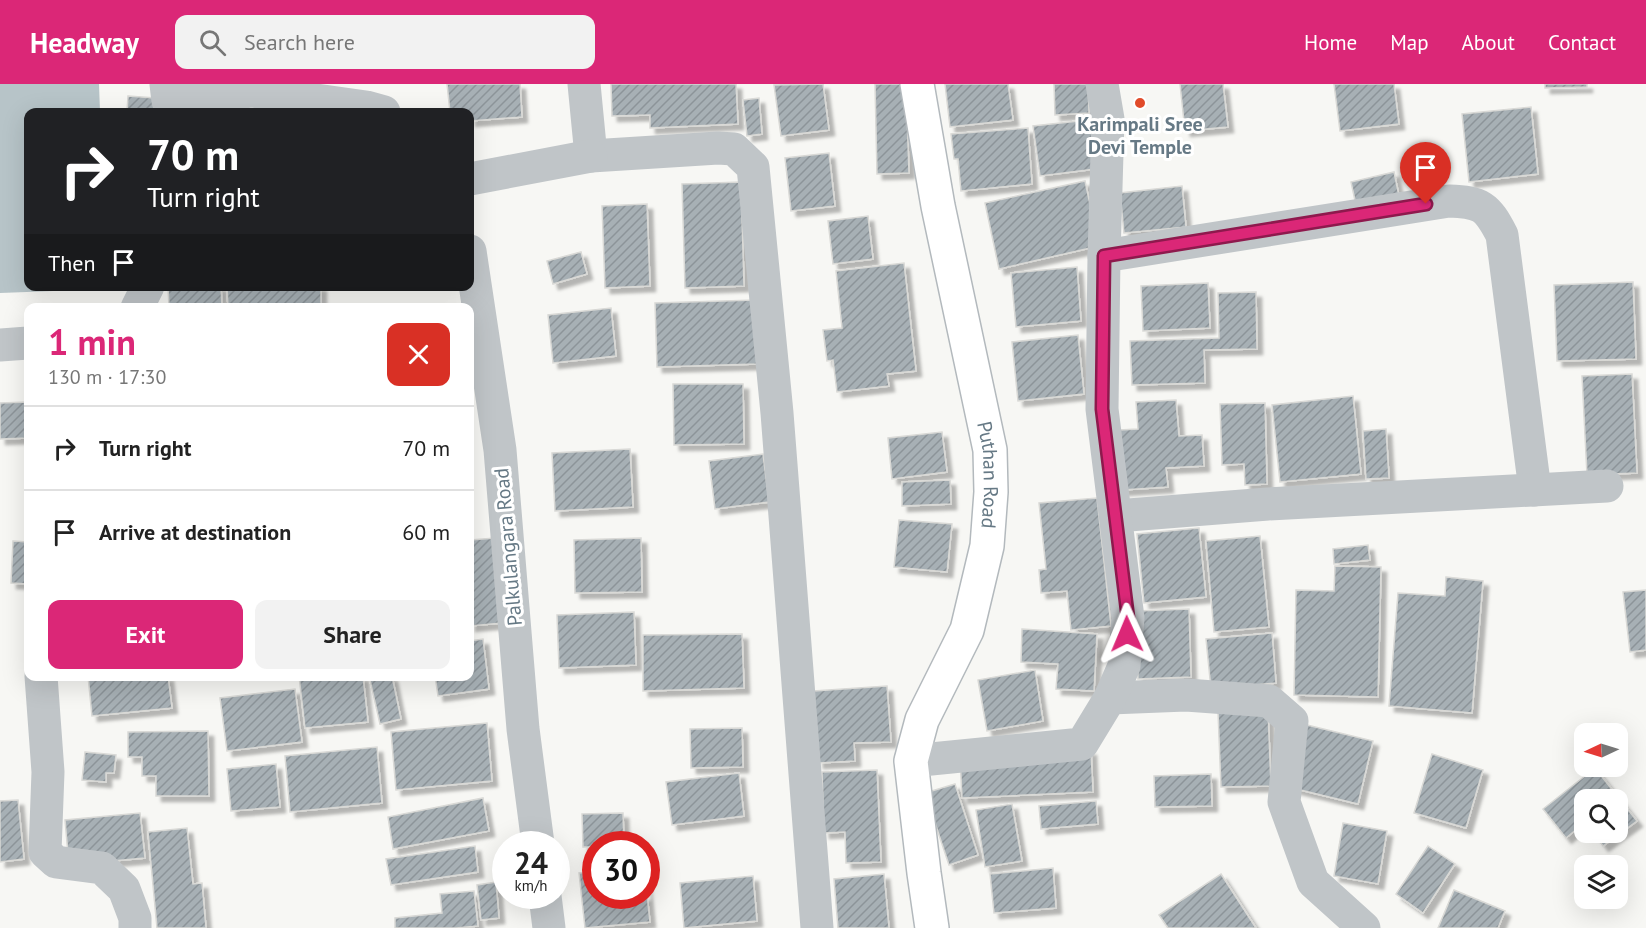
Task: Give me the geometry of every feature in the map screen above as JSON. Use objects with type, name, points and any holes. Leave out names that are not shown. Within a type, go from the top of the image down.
[{"type":"street","points":[[584,84],[591,156]]},
{"type":"street","name":"Puthan Road","points":[[917,84],[938,206],[990,450],[991,492],[987,546],[967,630],[921,720],[911,761],[932,928]]},
{"type":"street","points":[[911,761],[1082,744],[1110,698],[1124,666],[1128,618],[1102,409],[1108,118],[1102,84]]},
{"type":"street","points":[[167,99],[251,91],[370,108]]},
{"type":"street","points":[[474,177],[591,156],[718,148],[734,149],[753,168],[777,413],[817,928]]},
{"type":"street","points":[[1104,256],[1449,201],[1473,202],[1491,214],[1502,235],[1535,490]]},
{"type":"street","name":"Palkulangara Road","points":[[474,278],[500,450],[523,729],[536,831]]},
{"type":"street","points":[[0,345],[24,343]]},
{"type":"street","points":[[1116,516],[1268,504],[1607,486]]},
{"type":"street","points":[[41,681],[48,772],[45,852],[56,862],[102,868],[124,889],[135,918],[135,928]]},
{"type":"street","points":[[1110,698],[1186,695],[1269,701],[1292,721],[1284,802],[1313,882],[1364,928]]},
{"type":"street","points":[[547,909],[549,928]]},
{"type":"shaded area","points":[[0,84],[99,84],[100,108],[24,108],[24,291],[53,291],[0,293]]},
{"type":"building","points":[[447,84],[520,84],[522,117],[474,121],[474,108],[450,108]]},
{"type":"building","points":[[611,84],[736,84],[738,124],[650,128],[650,115],[612,116]]},
{"type":"building","points":[[823,84],[829,130],[781,136],[774,85]]},
{"type":"building","points":[[875,84],[906,84],[909,173],[877,174]]},
{"type":"building","points":[[945,84],[1008,84],[1013,120],[950,127]]},
{"type":"building","points":[[1054,84],[1088,84],[1089,113],[1055,115]]},
{"type":"building","points":[[1180,84],[1223,84],[1228,127],[1185,131]]},
{"type":"building","points":[[1334,84],[1394,84],[1399,124],[1340,131]]},
{"type":"building","points":[[1545,84],[1587,84],[1587,87],[1545,88]]},
{"type":"building","points":[[128,96],[155,98],[154,108],[127,108]]},
{"type":"building","points":[[759,98],[762,134],[747,136],[743,100]]},
{"type":"building","points":[[1531,107],[1538,174],[1469,182],[1462,114]]},
{"type":"building","points":[[1097,119],[1103,168],[1040,176],[1033,126]]},
{"type":"building","points":[[1028,128],[1032,184],[961,191],[958,159],[954,159],[951,134]]},
{"type":"building","points":[[829,153],[835,206],[791,211],[785,158]]},
{"type":"building","points":[[1394,172],[1402,210],[1359,219],[1351,182]]},
{"type":"building","points":[[1085,181],[1099,246],[999,269],[985,203]]},
{"type":"building","points":[[741,182],[744,286],[685,288],[682,184]]},
{"type":"building","points":[[1182,186],[1186,227],[1124,233],[1120,193]]},
{"type":"building","points":[[647,204],[650,286],[605,288],[602,206]]},
{"type":"building","points":[[868,216],[873,259],[833,264],[828,221]]},
{"type":"building","points":[[581,252],[587,274],[553,284],[547,261]]},
{"type":"building","points":[[904,263],[916,371],[887,374],[889,386],[837,392],[833,360],[827,361],[823,330],[842,328],[836,271]]},
{"type":"building","points":[[1077,267],[1081,321],[1016,327],[1011,273]]},
{"type":"building","points":[[1633,282],[1636,359],[1557,361],[1554,285]]},
{"type":"building","points":[[1208,283],[1210,328],[1143,331],[1141,286]]},
{"type":"building","points":[[168,291],[221,291],[222,303],[169,303]]},
{"type":"building","points":[[227,291],[321,291],[321,303],[228,303]]},
{"type":"building","points":[[1256,292],[1257,349],[1204,350],[1205,383],[1132,385],[1130,341],[1219,338],[1218,293]]},
{"type":"building","points":[[756,300],[757,364],[657,367],[655,303]]},
{"type":"building","points":[[611,308],[616,356],[553,363],[548,315]]},
{"type":"building","points":[[1078,335],[1084,394],[1018,401],[1012,342]]},
{"type":"building","points":[[1632,374],[1637,473],[1587,475],[1582,376]]},
{"type":"building","points":[[673,384],[743,384],[744,444],[674,445]]},
{"type":"building","points":[[1353,396],[1361,474],[1280,482],[1272,405]]},
{"type":"building","points":[[1176,400],[1179,436],[1202,435],[1204,466],[1166,468],[1168,487],[1122,490],[1119,430],[1138,429],[1136,402]]},
{"type":"building","points":[[24,402],[24,438],[0,439],[0,403]]},
{"type":"building","points":[[1265,403],[1267,484],[1245,485],[1244,464],[1222,465],[1220,404]]},
{"type":"building","points":[[1386,429],[1389,478],[1366,479],[1363,431]]},
{"type":"building","points":[[942,432],[947,472],[892,479],[888,438]]},
{"type":"building","points":[[630,449],[633,507],[555,511],[552,453]]},
{"type":"building","points":[[763,454],[769,502],[715,509],[709,461]]},
{"type":"building","points":[[950,480],[951,504],[902,506],[902,482]]},
{"type":"building","points":[[1097,498],[1111,626],[1071,630],[1067,591],[1041,593],[1039,570],[1046,569],[1039,503]]},
{"type":"building","points":[[899,520],[952,524],[947,572],[894,567]]},
{"type":"building","points":[[1199,528],[1206,597],[1144,603],[1137,534]]},
{"type":"building","points":[[1260,536],[1269,627],[1214,632],[1206,541]]},
{"type":"building","points":[[495,538],[502,623],[474,626],[474,540]]},
{"type":"building","points":[[641,538],[642,592],[575,593],[574,540]]},
{"type":"building","points":[[13,541],[24,542],[24,584],[11,583]]},
{"type":"building","points":[[1368,545],[1370,560],[1334,564],[1333,549]]},
{"type":"building","points":[[1335,566],[1381,567],[1378,697],[1294,695],[1296,590],[1334,591]]},
{"type":"building","points":[[1446,577],[1483,581],[1472,713],[1389,706],[1398,593],[1445,596]]},
{"type":"building","points":[[1646,590],[1646,650],[1630,652],[1623,592]]},
{"type":"building","points":[[1189,609],[1191,677],[1138,679],[1136,611]]},
{"type":"building","points":[[634,612],[636,665],[559,668],[557,615]]},
{"type":"building","points":[[1022,629],[1097,634],[1094,691],[1056,689],[1058,664],[1021,662]]},
{"type":"building","points":[[1272,633],[1276,683],[1211,689],[1206,639]]},
{"type":"building","points":[[742,634],[744,688],[643,691],[643,635]]},
{"type":"building","points":[[483,639],[489,689],[438,696],[436,681],[474,681],[474,640]]},
{"type":"building","points":[[1035,670],[1043,721],[987,731],[978,680]]},
{"type":"building","points":[[88,681],[169,681],[172,708],[92,716]]},
{"type":"building","points":[[300,681],[364,681],[368,722],[305,728]]},
{"type":"building","points":[[370,681],[393,681],[401,719],[380,724]]},
{"type":"building","points":[[887,686],[891,742],[854,743],[855,761],[818,763],[814,691]]},
{"type":"building","points":[[295,689],[302,742],[227,751],[220,698]]},
{"type":"building","points":[[1268,710],[1271,786],[1221,787],[1218,712]]},
{"type":"building","points":[[487,723],[492,781],[396,790],[391,732]]},
{"type":"building","points":[[1307,725],[1373,741],[1358,804],[1292,788]]},
{"type":"building","points":[[742,728],[743,767],[691,768],[690,729]]},
{"type":"building","points":[[208,731],[209,796],[156,796],[156,776],[142,776],[142,757],[128,757],[128,732]]},
{"type":"building","points":[[377,747],[382,803],[290,812],[285,756]]},
{"type":"building","points":[[1091,750],[1093,792],[962,798],[960,757]]},
{"type":"building","points":[[85,752],[116,755],[114,773],[106,773],[106,782],[82,780]]},
{"type":"building","points":[[1432,754],[1483,770],[1466,828],[1414,813]]},
{"type":"building","points":[[276,764],[280,807],[231,811],[227,769]]},
{"type":"building","points":[[877,770],[881,862],[846,863],[845,832],[824,833],[822,772]]},
{"type":"building","points":[[739,773],[744,816],[672,825],[666,782]]},
{"type":"building","points":[[1211,774],[1212,806],[1155,807],[1154,776]]},
{"type":"building","points":[[1584,777],[1602,777],[1612,789],[1574,789],[1574,831],[1566,838],[1543,809]]},
{"type":"building","points":[[955,784],[978,855],[949,865],[925,793]]},
{"type":"building","points":[[483,798],[489,831],[393,849],[388,817]]},
{"type":"building","points":[[18,800],[24,859],[0,862],[0,801]]},
{"type":"building","points":[[1096,801],[1098,824],[1041,829],[1039,806]]},
{"type":"building","points":[[1012,804],[1022,861],[985,867],[976,810]]},
{"type":"building","points":[[1628,810],[1637,821],[1628,828]]},
{"type":"building","points":[[140,813],[145,858],[69,865],[65,820]]},
{"type":"building","points":[[623,813],[624,831],[583,831],[582,814]]},
{"type":"building","points":[[1343,823],[1387,831],[1378,884],[1334,876]]},
{"type":"building","points":[[187,828],[193,884],[202,883],[206,928],[157,928],[148,832]]},
{"type":"building","points":[[475,846],[478,872],[391,885],[386,859]]},
{"type":"building","points":[[1428,846],[1455,864],[1423,913],[1396,894]]},
{"type":"building","points":[[1053,868],[1056,908],[994,913],[990,874]]},
{"type":"building","points":[[579,873],[582,873],[582,900]]},
{"type":"building","points":[[884,874],[889,928],[838,928],[834,879]]},
{"type":"building","points":[[1221,874],[1256,928],[1168,928],[1159,915]]},
{"type":"building","points":[[753,876],[757,921],[684,928],[680,883]]},
{"type":"building","points":[[492,883],[492,909],[498,909],[499,918],[481,920],[477,885]]},
{"type":"building","points":[[1454,890],[1505,911],[1498,928],[1438,928]]},
{"type":"building","points":[[474,891],[478,926],[395,928],[395,918],[442,913],[440,894]]},
{"type":"building","points":[[583,909],[649,909],[650,922],[585,928]]},
{"type":"place","name":"Karimpali Sree Devi Temple","points":[[1140,103]]},
{"type":"route","points":[[1127,634],[1128,618],[1102,409],[1104,256],[1426,204]]}]
